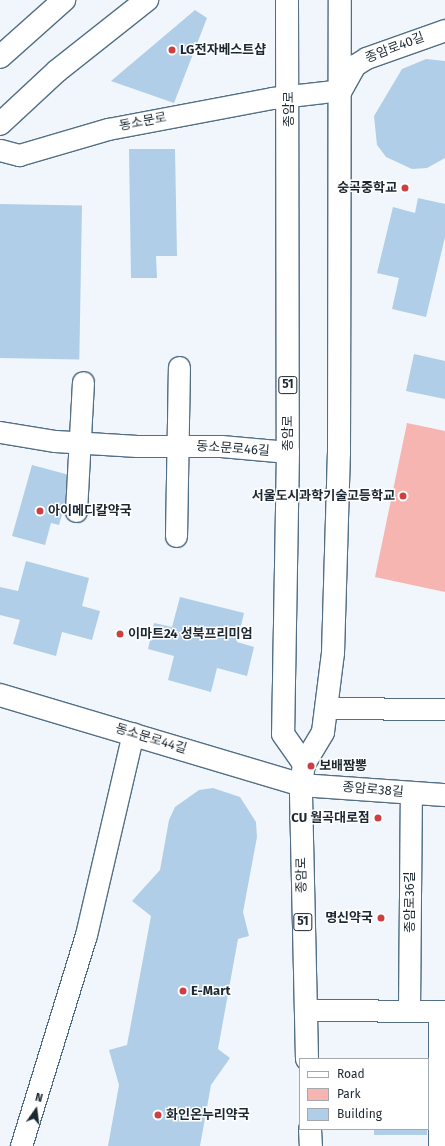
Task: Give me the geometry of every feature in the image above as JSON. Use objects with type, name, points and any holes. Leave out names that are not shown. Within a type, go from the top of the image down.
[{"type":"main road","points":[[129,18],[147,0]]},
{"type":"main road","points":[[0,124],[57,71],[129,18],[157,0]]},
{"type":"main road","points":[[278,0],[287,29]]},
{"type":"main road","name":"종암로","points":[[287,0],[289,96],[288,452],[283,734],[302,774],[307,1058]]},
{"type":"main road","points":[[302,774],[323,732],[336,590],[341,90],[340,0]]},
{"type":"main road","points":[[0,57],[58,2]]},
{"type":"main road","name":"동소문로44길","points":[[0,695],[133,733],[302,774]]},
{"type":"main road","name":"종암로38길","points":[[302,774],[411,793],[445,795]]},
{"type":"main road","points":[[310,1130],[311,1146]]},
{"type":"street","name":"종암로40길","points":[[341,90],[355,65],[445,30]]},
{"type":"street","points":[[289,96],[341,90]]},
{"type":"street","name":"동소문로","points":[[0,150],[19,155],[108,129],[289,96]]},
{"type":"street","name":"동소문로46길","points":[[176,536],[180,367]]},
{"type":"street","points":[[76,511],[83,382]]},
{"type":"street","name":"동소문로46길","points":[[0,433],[79,442],[178,446],[221,446],[288,452]]},
{"type":"street","points":[[326,708],[445,709]]},
{"type":"street","points":[[21,1146],[86,935],[133,733]]},
{"type":"street","name":"종암로36길","points":[[409,1011],[411,793]]},
{"type":"street","points":[[305,1010],[442,1011],[439,1146]]},
{"type":"green space","points":[[407,423],[445,431],[445,592],[375,577]]},
{"type":"building","name":"LG전자베스트샵","points":[[195,10],[207,18],[174,103],[111,81]]},
{"type":"building","points":[[426,59],[445,61],[445,158],[427,168],[412,169],[386,157],[377,145],[374,116],[402,69]]},
{"type":"building","points":[[129,149],[175,149],[177,256],[156,256],[157,278],[131,278]]},
{"type":"building","points":[[418,198],[445,204],[445,237],[426,317],[392,309],[399,278],[377,273],[393,207],[415,213]]},
{"type":"building","points":[[0,204],[82,205],[79,359],[0,358]]},
{"type":"building","points":[[414,354],[445,361],[445,399],[406,391]]},
{"type":"building","points":[[32,465],[73,476],[59,525],[51,523],[45,545],[12,536]]},
{"type":"building","points":[[26,561],[89,578],[82,606],[100,611],[92,640],[62,632],[56,656],[13,644],[20,620],[0,615],[0,587],[18,591]]},
{"type":"building","points":[[180,597],[244,613],[237,642],[254,647],[247,676],[217,668],[211,692],[168,680],[174,656],[148,649],[154,623],[172,627]]},
{"type":"building","name":"E-Mart","points":[[213,788],[240,797],[256,822],[257,837],[243,912],[249,936],[238,939],[218,1049],[230,1058],[211,1085],[200,1146],[108,1146],[119,1085],[109,1050],[127,1045],[151,916],[132,901],[160,870],[169,820],[175,807],[199,790]]},
{"type":"building","points":[[374,1130],[427,1130],[427,1135],[374,1135]]},
{"type":"place","name":"LG전자베스트샵","points":[[172,50]]},
{"type":"place","name":"숭곡중학교","points":[[405,188]]},
{"type":"place","name":"서울도시과학기술고등학교","points":[[403,496]]},
{"type":"place","name":"아이메디칼약국","points":[[40,511]]},
{"type":"place","name":"이마트24 성북프리미엄","points":[[120,634]]},
{"type":"place","name":"보배짬뽕","points":[[311,766]]},
{"type":"place","name":"CU 월곡대로점","points":[[378,818]]},
{"type":"place","name":"명신약국","points":[[381,918]]},
{"type":"place","name":"E-Mart","points":[[183,991]]},
{"type":"place","name":"화인온누리약국","points":[[158,1115]]}]
